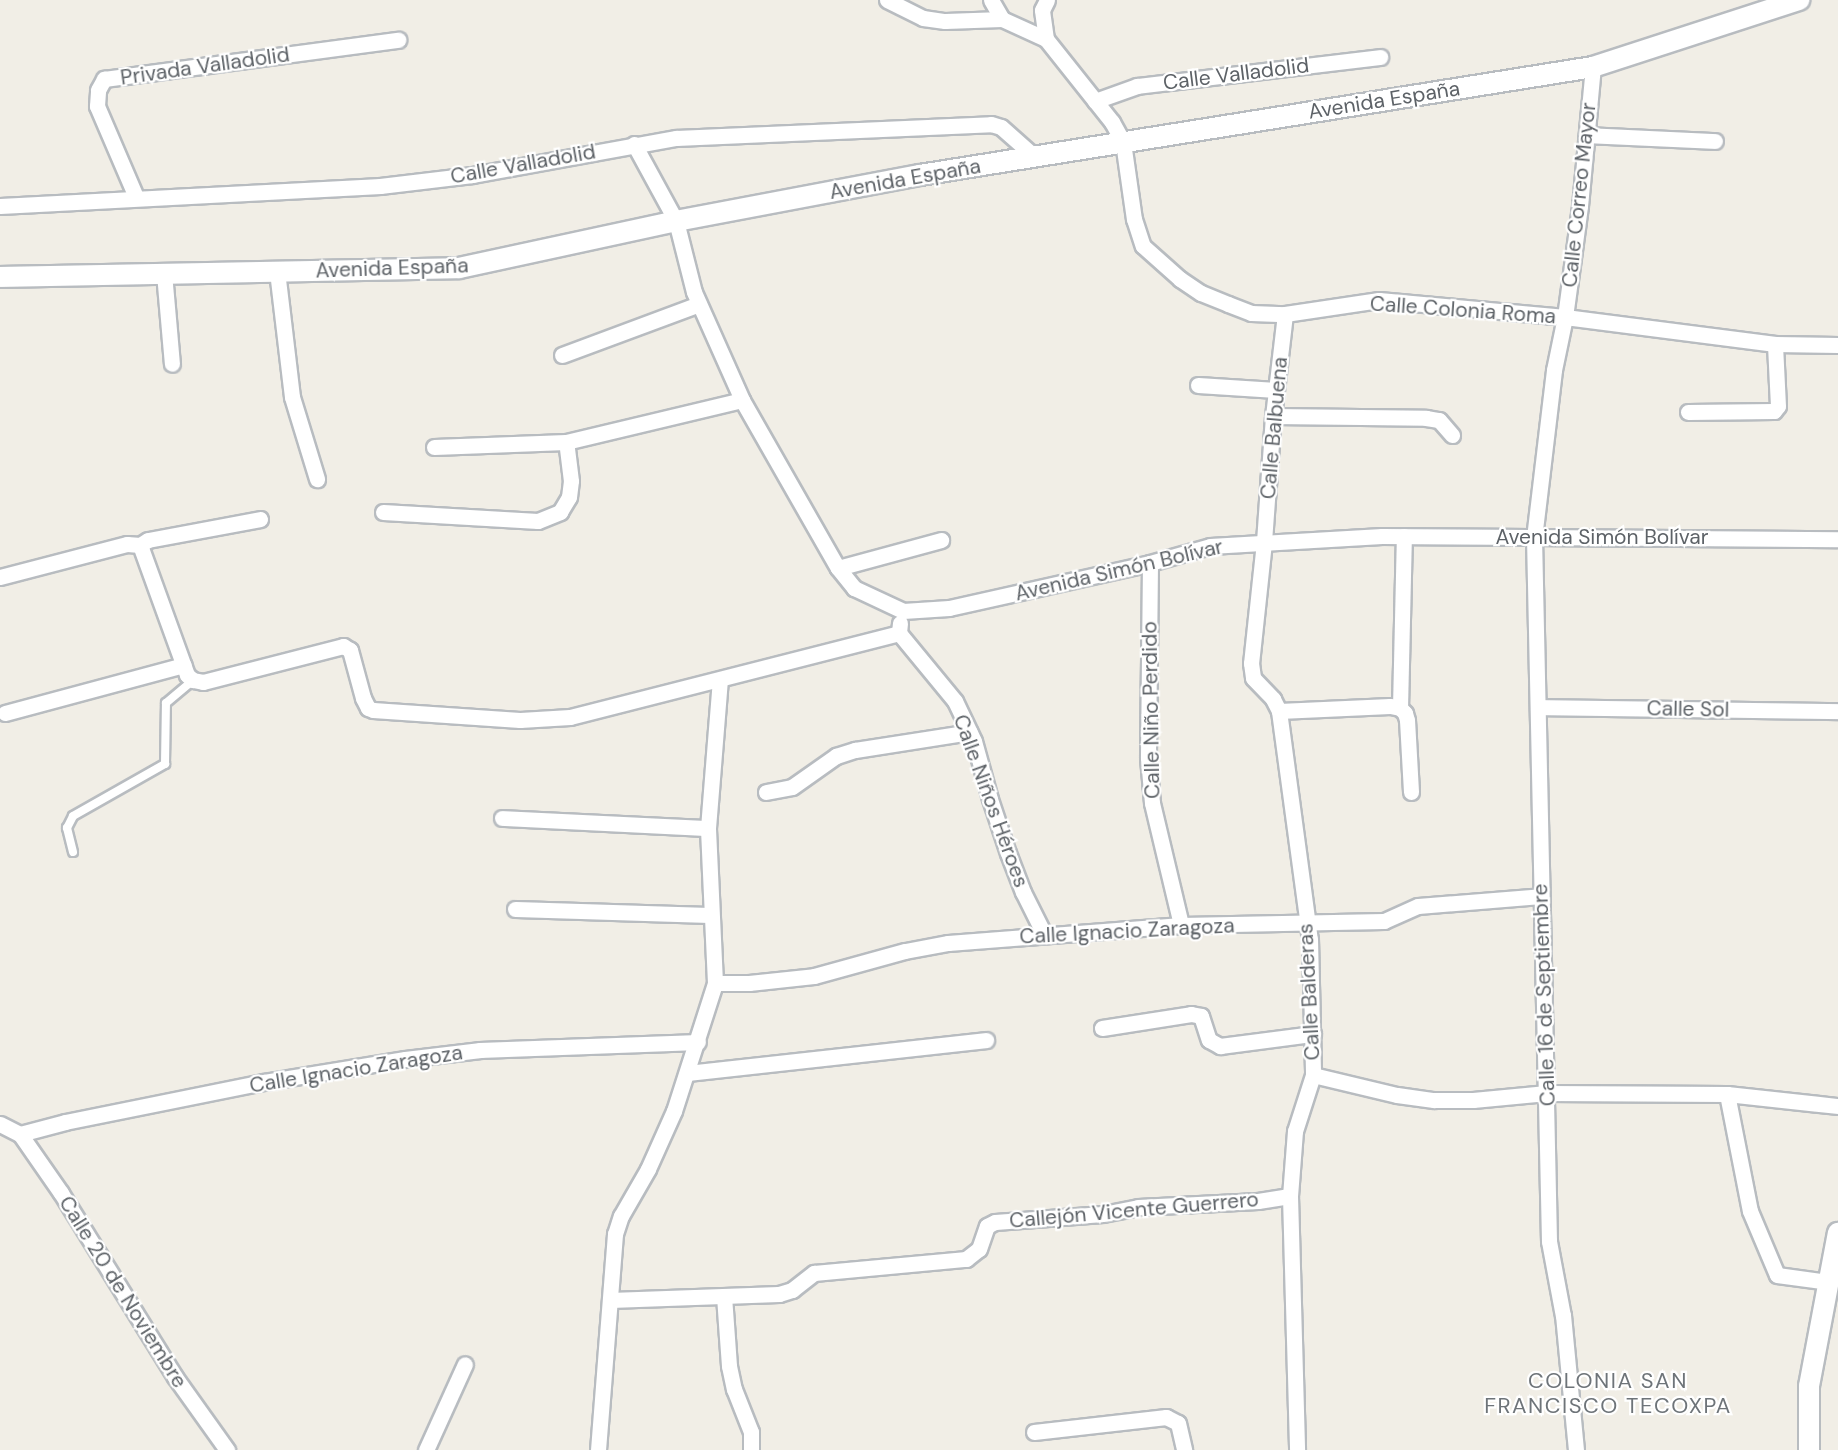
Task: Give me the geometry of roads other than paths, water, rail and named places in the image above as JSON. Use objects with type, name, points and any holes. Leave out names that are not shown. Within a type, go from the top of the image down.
[{"type":"street","points":[[887,0],[923,18],[945,21],[1002,19],[1046,39],[1112,122],[1123,142]]},
{"type":"street","points":[[991,0],[1002,19]]},
{"type":"street","points":[[1046,39],[1042,10],[1047,0]]},
{"type":"street","name":"Avenida España","points":[[0,277],[459,268],[676,221],[920,175],[1593,66],[1799,0]]},
{"type":"street","name":"Privada Valladolid","points":[[136,197],[97,106],[98,90],[104,79],[398,40]]},
{"type":"street","name":"Calle Valladolid","points":[[1095,101],[1137,86],[1380,57]]},
{"type":"street","name":"Calle Correo Mayor","points":[[1534,538],[1554,370],[1565,317],[1593,66]]},
{"type":"street","name":"Calle Valladolid","points":[[0,206],[136,197],[269,194],[380,186],[471,176],[676,138],[992,124],[1001,127],[1035,157]]},
{"type":"street","points":[[1587,135],[1715,141]]},
{"type":"street","name":"Calle Colonia Roma","points":[[1123,142],[1134,219],[1143,246],[1157,261],[1201,293],[1251,313],[1286,314],[1379,300],[1565,317],[1775,344],[1838,345]]},
{"type":"street","points":[[140,545],[184,665],[193,680],[203,682],[343,646],[350,650],[363,698],[368,708],[373,710],[540,720],[570,717],[899,633],[903,612],[854,588],[838,568],[742,400],[699,304],[676,221],[634,144]]},
{"type":"street","points":[[277,271],[292,397],[317,479]]},
{"type":"street","points":[[164,273],[172,364]]},
{"type":"street","points":[[562,355],[699,304]]},
{"type":"street","name":"Calle Balbuena","points":[[1264,542],[1273,416],[1286,314]]},
{"type":"street","points":[[1688,412],[1774,411],[1778,406],[1775,344]]},
{"type":"street","points":[[1198,385],[1276,390]]},
{"type":"street","points":[[434,447],[566,442],[742,400]]},
{"type":"street","points":[[1273,416],[1426,418],[1438,420],[1452,435]]},
{"type":"street","points":[[383,512],[538,521],[560,512],[569,497],[571,481],[566,442]]},
{"type":"street","points":[[0,577],[107,549],[140,545],[148,540],[260,519]]},
{"type":"street","points":[[1400,708],[1404,536]]},
{"type":"street","name":"Avenida Simón Bolívar","points":[[903,612],[949,608],[1150,563],[1210,546],[1404,536],[1838,539]]},
{"type":"street","name":"Calle 16 de Septiembre","points":[[1534,538],[1549,1241],[1563,1316],[1576,1450]]},
{"type":"street","points":[[838,568],[941,540]]},
{"type":"street","name":"Calle Balderas","points":[[1264,542],[1251,663],[1253,678],[1273,699],[1279,711],[1310,939],[1313,1075],[1295,1131],[1290,1196],[1297,1450]]},
{"type":"street","name":"Calle Niño Perdido","points":[[1150,563],[1148,758],[1152,802],[1182,925]]},
{"type":"street","name":"Calle Niños Héroes","points":[[899,633],[955,701],[970,732],[1016,873],[1044,934]]},
{"type":"street","points":[[5,713],[184,665]]},
{"type":"street","points":[[598,1450],[615,1234],[621,1216],[648,1169],[688,1073],[714,982],[708,828],[720,679]]},
{"type":"street","points":[[1279,711],[1390,706],[1400,708],[1407,720],[1411,792]]},
{"type":"street","name":"Calle Sol","points":[[1538,707],[1838,711]]},
{"type":"street","points":[[766,792],[792,787],[836,756],[855,750],[970,732]]},
{"type":"street","points":[[502,818],[708,828]]},
{"type":"street","name":"Calle Ignacio Zaragoza","points":[[714,982],[749,983],[814,976],[924,947],[1044,934],[1182,925],[1384,921],[1418,906],[1541,896]]},
{"type":"street","points":[[515,909],[710,915]]},
{"type":"street","points":[[1102,1028],[1191,1014],[1201,1016],[1209,1040],[1220,1046],[1313,1034]]},
{"type":"street","points":[[688,1073],[986,1040]]},
{"type":"street","name":"Calle Ignacio Zaragoza","points":[[20,1134],[65,1122],[264,1082],[405,1059],[480,1050],[698,1042]]},
{"type":"street","points":[[1313,1075],[1397,1095],[1434,1100],[1473,1100],[1547,1093],[1727,1094],[1838,1106]]},
{"type":"street","points":[[1727,1094],[1750,1211],[1777,1275],[1828,1282]]},
{"type":"street","points":[[0,1124],[20,1134]]},
{"type":"street","name":"Calle 20 de Noviembre","points":[[20,1134],[61,1193],[175,1377],[227,1450]]},
{"type":"street","name":"Callejón Vicente Guerrero","points":[[610,1300],[779,1294],[792,1290],[814,1273],[966,1259],[979,1249],[987,1226],[995,1222],[1103,1214],[1138,1207],[1258,1201],[1290,1196]]},
{"type":"street","points":[[1809,1450],[1809,1386],[1838,1233]]},
{"type":"street","points":[[724,1296],[729,1366],[734,1389],[751,1432],[752,1450]]},
{"type":"street","points":[[426,1450],[465,1364]]},
{"type":"street","points":[[1034,1432],[1166,1417],[1178,1423],[1184,1450]]},
{"type":"lane","points":[[73,852],[67,828],[73,816],[165,764],[166,704],[193,680]]},
{"type":"district","name":"COLONIA SAN FRANCISCO TECOXPA","points":[[1608,1392]]}]
